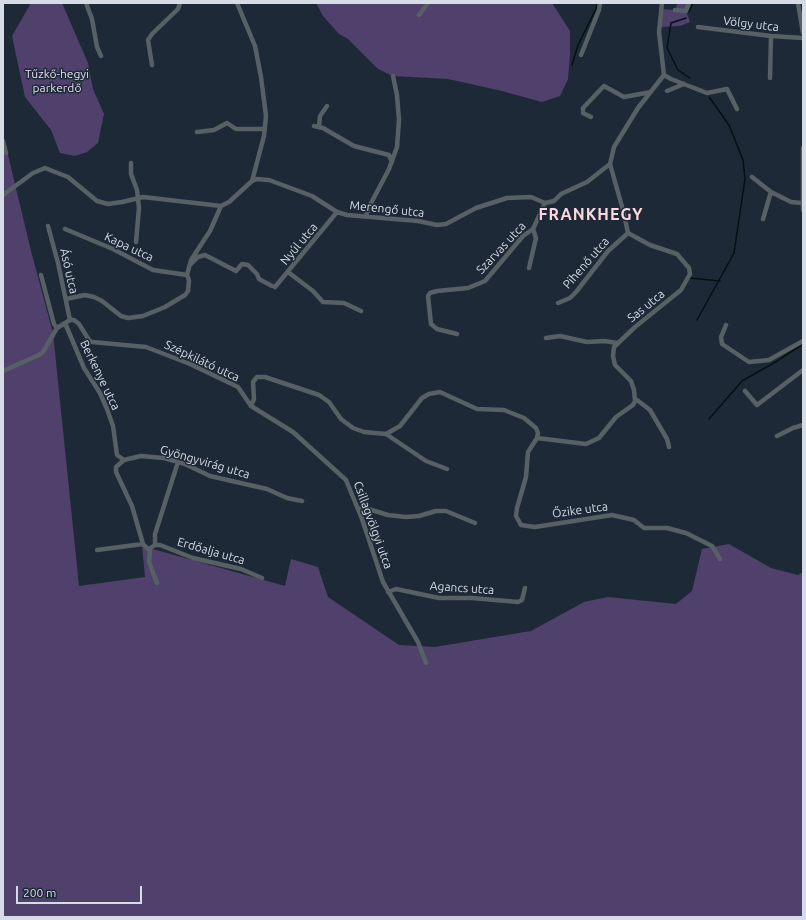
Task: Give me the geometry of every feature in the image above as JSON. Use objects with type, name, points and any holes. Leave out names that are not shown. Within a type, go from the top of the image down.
[{"type":"street","points":[[86,3],[92,19],[97,47],[101,56]]},
{"type":"street","points":[[152,65],[148,40],[155,30],[178,9],[180,3]]},
{"type":"street","points":[[3,195],[38,170],[47,168],[68,177],[101,203],[122,202],[138,197],[221,206],[229,202],[252,181],[265,129],[264,98],[258,57],[252,36],[237,3]]},
{"type":"street","points":[[419,15],[428,3]]},
{"type":"street","points":[[581,56],[599,10],[600,3]]},
{"type":"street","points":[[628,233],[610,164],[614,147],[638,108],[664,75],[659,32],[662,3]]},
{"type":"street","points":[[675,10],[686,11],[689,3]]},
{"type":"street","points":[[798,3],[803,33]]},
{"type":"street","name":"Völgy utca","points":[[698,27],[771,36],[803,38]]},
{"type":"street","points":[[770,78],[771,36]]},
{"type":"street","points":[[664,75],[667,78],[707,93],[727,89],[737,109]]},
{"type":"street","points":[[366,216],[369,207],[392,162],[399,130],[397,95],[393,76]]},
{"type":"street","points":[[667,91],[684,84]]},
{"type":"street","points":[[591,117],[583,113],[583,108],[604,86],[624,97],[651,92]]},
{"type":"street","points":[[327,106],[320,116],[316,126],[354,146],[389,155],[392,162]]},
{"type":"street","points":[[197,132],[214,130],[227,123],[236,128],[265,129]]},
{"type":"street","points":[[3,141],[6,154]]},
{"type":"street","points":[[803,148],[803,210]]},
{"type":"street","points":[[131,163],[131,174],[138,197],[140,216],[136,242]]},
{"type":"street","points":[[545,203],[554,201],[561,194],[587,182],[610,164]]},
{"type":"street","points":[[752,178],[771,192],[791,202],[802,203]]},
{"type":"street","name":"Merengő utca","points":[[252,181],[269,180],[312,196],[337,212],[347,215],[431,224],[446,224],[476,208],[507,198],[531,197],[545,203]]},
{"type":"street","points":[[763,219],[771,192]]},
{"type":"street","name":"Szarvas utca","points":[[457,334],[437,329],[431,324],[428,296],[430,293],[468,288],[486,282],[523,236],[533,228],[545,203]]},
{"type":"street","points":[[66,299],[86,295],[94,297],[124,317],[135,318],[155,312],[185,295],[189,285],[187,275],[194,253],[210,231],[221,206]]},
{"type":"street","name":"Nyúl utca","points":[[190,265],[198,257],[205,255],[236,270],[242,264],[248,266],[257,274],[259,279],[274,286],[288,272],[337,212]]},
{"type":"street","name":"Ásó utca","points":[[48,226],[70,320]]},
{"type":"street","points":[[529,268],[536,238],[533,228]]},
{"type":"street","name":"Kapa utca","points":[[65,229],[113,249],[154,270],[187,275]]},
{"type":"street","name":"Pihenő utca","points":[[558,303],[570,298],[608,251],[628,233]]},
{"type":"street","name":"Sas utca","points":[[617,343],[681,290],[690,274],[689,268],[677,254],[650,245],[628,233]]},
{"type":"street","points":[[288,272],[313,291],[323,302],[344,303],[361,312]]},
{"type":"street","points":[[41,274],[54,324],[57,328]]},
{"type":"street","points":[[3,371],[43,352],[57,328],[70,320]]},
{"type":"street","name":"Szépkilátó utca","points":[[70,320],[77,322],[92,342],[107,345],[141,346],[190,364],[238,387],[251,406]]},
{"type":"street","name":"Berkenye utca","points":[[65,323],[84,368],[100,393],[112,426],[117,455],[124,460]]},
{"type":"street","points":[[726,325],[720,341],[737,355],[749,362],[757,362],[778,356],[803,341]]},
{"type":"street","points":[[447,469],[426,461],[386,434],[400,426],[422,398],[429,394],[440,392],[477,409],[504,410],[524,418],[536,428],[538,433],[537,438],[586,444],[599,438],[613,420],[629,409],[635,400],[631,382],[614,363],[613,353],[617,343],[604,341],[588,342],[560,336],[546,338]]},
{"type":"street","points":[[746,391],[757,405],[803,370]]},
{"type":"street","name":"Szépkilátó utca","points":[[251,406],[254,399],[253,382],[257,377],[266,377],[319,395],[329,402],[341,419],[353,428],[364,432],[386,434]]},
{"type":"street","points":[[635,400],[650,410],[667,439],[669,447]]},
{"type":"street","name":"Csillagvölgyi utca","points":[[251,406],[291,431],[339,473],[348,483],[388,592],[418,642],[426,663]]},
{"type":"street","points":[[777,436],[803,425]]},
{"type":"street","name":"Őzike utca","points":[[537,438],[528,452],[526,477],[517,508],[516,516],[521,525],[535,527],[612,515],[634,520],[644,528],[667,528],[686,533],[712,546],[720,559]]},
{"type":"street","name":"Gyöngyvirág utca","points":[[124,460],[141,456],[164,458],[178,462],[210,476],[267,490],[287,498],[302,501]]},
{"type":"street","points":[[124,460],[116,467],[116,472],[132,506],[143,544],[150,549]]},
{"type":"street","points":[[157,583],[154,580],[148,562],[150,549],[155,545],[155,534],[178,462]]},
{"type":"street","points":[[358,509],[365,508],[388,515],[406,516],[419,516],[436,511],[446,511],[475,523]]},
{"type":"street","points":[[97,550],[143,544]]},
{"type":"street","name":"Erdőalja utca","points":[[155,545],[160,545],[193,558],[241,569],[262,578]]},
{"type":"street","name":"Agancs utca","points":[[388,592],[396,590],[439,598],[472,598],[518,602],[522,600],[525,588]]},
{"type":"green space","name":"Tűzkő-hegyi parkerdő","points":[[31,3],[62,3],[88,63],[93,89],[104,114],[98,143],[87,152],[75,156],[60,153],[51,130],[25,97],[12,36]]},
{"type":"green space","points":[[316,3],[422,3],[427,6],[429,3],[552,3],[570,31],[568,79],[560,96],[542,102],[448,79],[393,76],[378,69],[348,39],[339,34],[323,16]]},
{"type":"green space","points":[[678,3],[689,3],[686,11],[690,22],[680,26],[660,27],[662,9],[675,10]]},
{"type":"green space","points":[[3,134],[31,251],[53,333],[79,586],[145,577],[142,546],[285,586],[291,559],[318,567],[328,597],[399,645],[435,647],[531,631],[584,602],[608,597],[676,604],[692,591],[702,549],[729,544],[771,568],[798,575],[803,572],[803,917],[3,917]]},
{"type":"waterway","points":[[572,65],[578,45],[596,9],[597,3]]},
{"type":"waterway","points":[[689,12],[693,3]]},
{"type":"waterway","points":[[686,18],[671,23],[667,48],[678,70],[690,78]]},
{"type":"waterway","points":[[697,320],[734,253],[745,179],[743,160],[729,125],[709,97]]},
{"type":"waterway","points":[[690,278],[720,281]]},
{"type":"waterway","points":[[780,359],[803,344]]},
{"type":"waterway","points":[[709,419],[742,381],[779,360]]},
{"type":"district","name":"FRANKHEGY","points":[[591,215]]}]
